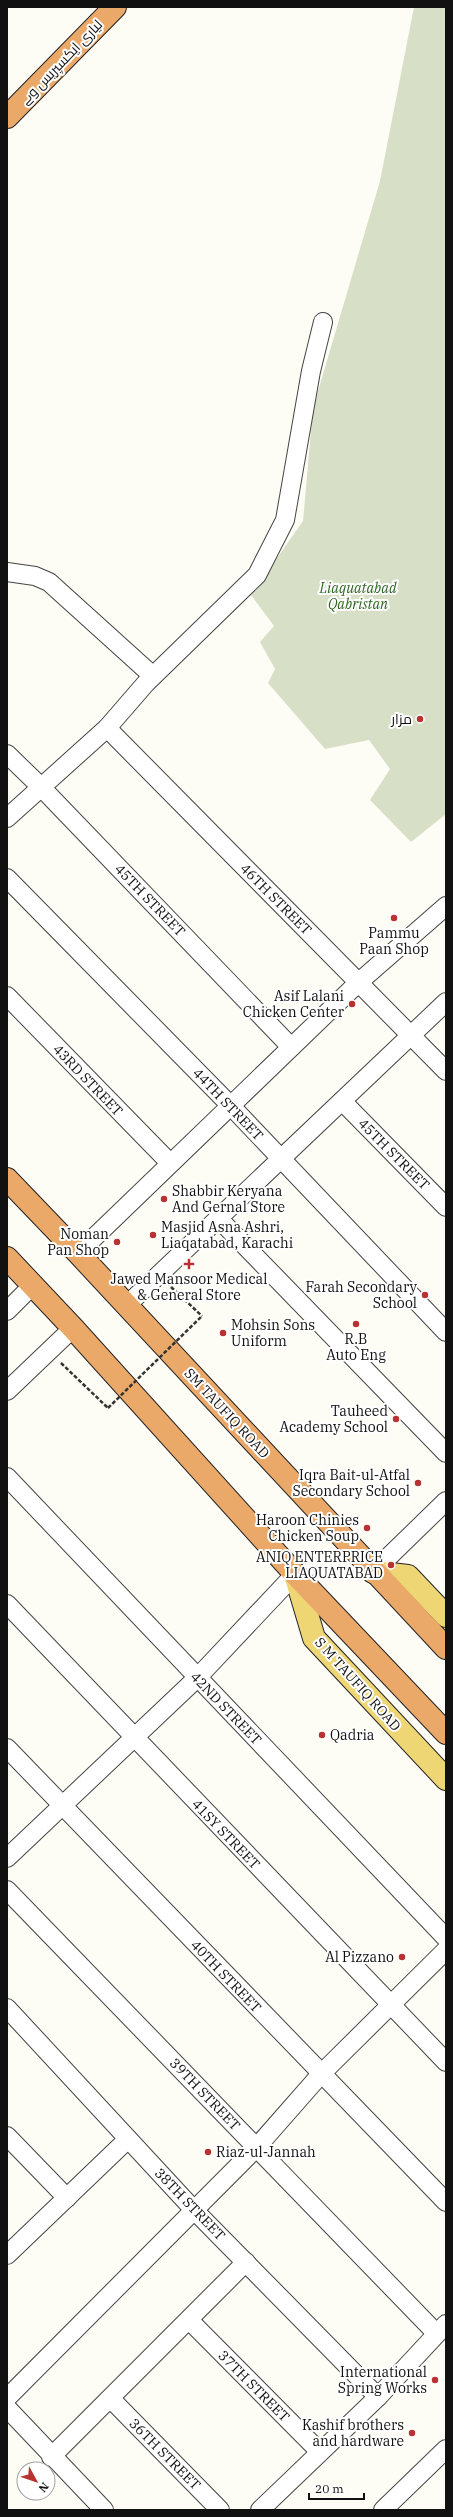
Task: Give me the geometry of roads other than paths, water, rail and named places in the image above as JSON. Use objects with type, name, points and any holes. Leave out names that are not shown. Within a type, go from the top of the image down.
[{"type":"highway","name":"لیاری ایکسپریس وے","points":[[7,118],[115,7]]},
{"type":"highway","name":"SM TAUFIQ ROAD","points":[[7,1179],[127,1305],[373,1572],[446,1648]]},
{"type":"highway","points":[[7,1258],[73,1328],[295,1574],[446,1733]]},
{"type":"main road","points":[[373,1572],[408,1576],[446,1616]]},
{"type":"main road","name":"S M TAUFIQ ROAD","points":[[295,1574],[314,1638],[446,1780]]},
{"type":"street","points":[[7,818],[107,728],[153,676],[257,575],[285,520],[311,372],[324,322]]},
{"type":"street","points":[[7,572],[35,576],[49,582],[153,676]]},
{"type":"street","name":"46TH STREET","points":[[107,728],[446,1071]]},
{"type":"street","name":"45TH STREET","points":[[7,754],[41,787],[291,1047]]},
{"type":"street","name":"44TH STREET","points":[[7,878],[230,1105],[446,1332]]},
{"type":"street","points":[[78,1253],[359,982],[446,906]]},
{"type":"street","name":"43RD STREET","points":[[7,996],[170,1163]]},
{"type":"street","points":[[127,1305],[446,1002]]},
{"type":"street","name":"45TH STREET","points":[[342,1101],[446,1207]]},
{"type":"street","points":[[218,1218],[446,1453]]},
{"type":"street","points":[[7,1311],[33,1285]]},
{"type":"street","points":[[7,1391],[73,1328]]},
{"type":"street","name":"42ND STREET","points":[[7,1477],[446,1938]]},
{"type":"street","points":[[373,1572],[446,1501]]},
{"type":"street","points":[[7,1858],[197,1678],[295,1574]]},
{"type":"street","name":"41SY STREET","points":[[7,1604],[446,2062]]},
{"type":"street","name":"40TH STREET","points":[[7,1748],[446,2202]]},
{"type":"street","name":"39TH STREET","points":[[7,1890],[256,2148],[441,2328]]},
{"type":"street","points":[[7,2398],[256,2148],[321,2074],[446,1950]]},
{"type":"street","name":"38TH STREET","points":[[7,2008],[194,2210],[378,2397]]},
{"type":"street","points":[[7,2136],[66,2198]]},
{"type":"street","points":[[7,2255],[128,2139]]},
{"type":"street","points":[[51,2457],[111,2399],[246,2262]]},
{"type":"street","name":"37TH STREET","points":[[189,2320],[320,2452]]},
{"type":"street","points":[[260,2510],[378,2397],[441,2328]]},
{"type":"street","name":"36TH STREET","points":[[111,2399],[220,2510]]},
{"type":"street","points":[[7,2408],[51,2457],[104,2510]]},
{"type":"street","points":[[383,2510],[446,2449]]},
{"type":"place","name":"مزار","points":[[420,719]]},
{"type":"place","name":"Pammu Paan Shop","points":[[394,918]]},
{"type":"place","name":"Asif Lalani Chicken Center","points":[[352,1004]]},
{"type":"place","name":"Shabbir Keryana And Gernal Store","points":[[164,1199]]},
{"type":"place","name":"Masjid Asna Ashri, Liaqatabad, Karachi","points":[[153,1235]]},
{"type":"place","name":"Noman Pan Shop","points":[[117,1242]]},
{"type":"place","name":"Jawed Mansoor Medical & General Store","points":[[189,1264]]},
{"type":"place","name":"Farah Secondary School","points":[[425,1295]]},
{"type":"place","name":"R.B Auto Eng","points":[[356,1324]]},
{"type":"place","name":"Mohsin Sons Uniform","points":[[223,1333]]},
{"type":"place","name":"Tauheed Academy School","points":[[396,1419]]},
{"type":"place","name":"Iqra Bait-ul-Atfal Secondary School","points":[[418,1483]]},
{"type":"place","name":"Haroon Chinies Chicken Soup","points":[[367,1528]]},
{"type":"place","name":"ANIQ ENTERPRICE LIAQUATABAD","points":[[391,1565]]},
{"type":"place","name":"Qadria","points":[[322,1735]]},
{"type":"place","name":"Al Pizzano","points":[[402,1957]]},
{"type":"place","name":"Riaz-ul-Jannah","points":[[208,2152]]},
{"type":"place","name":"International Spring Works","points":[[435,2380]]},
{"type":"place","name":"Kashif brothers and hardware","points":[[412,2433]]},
{"type":"park label","name":"Liaquatabad Qabristan","points":[[358,596]]}]
